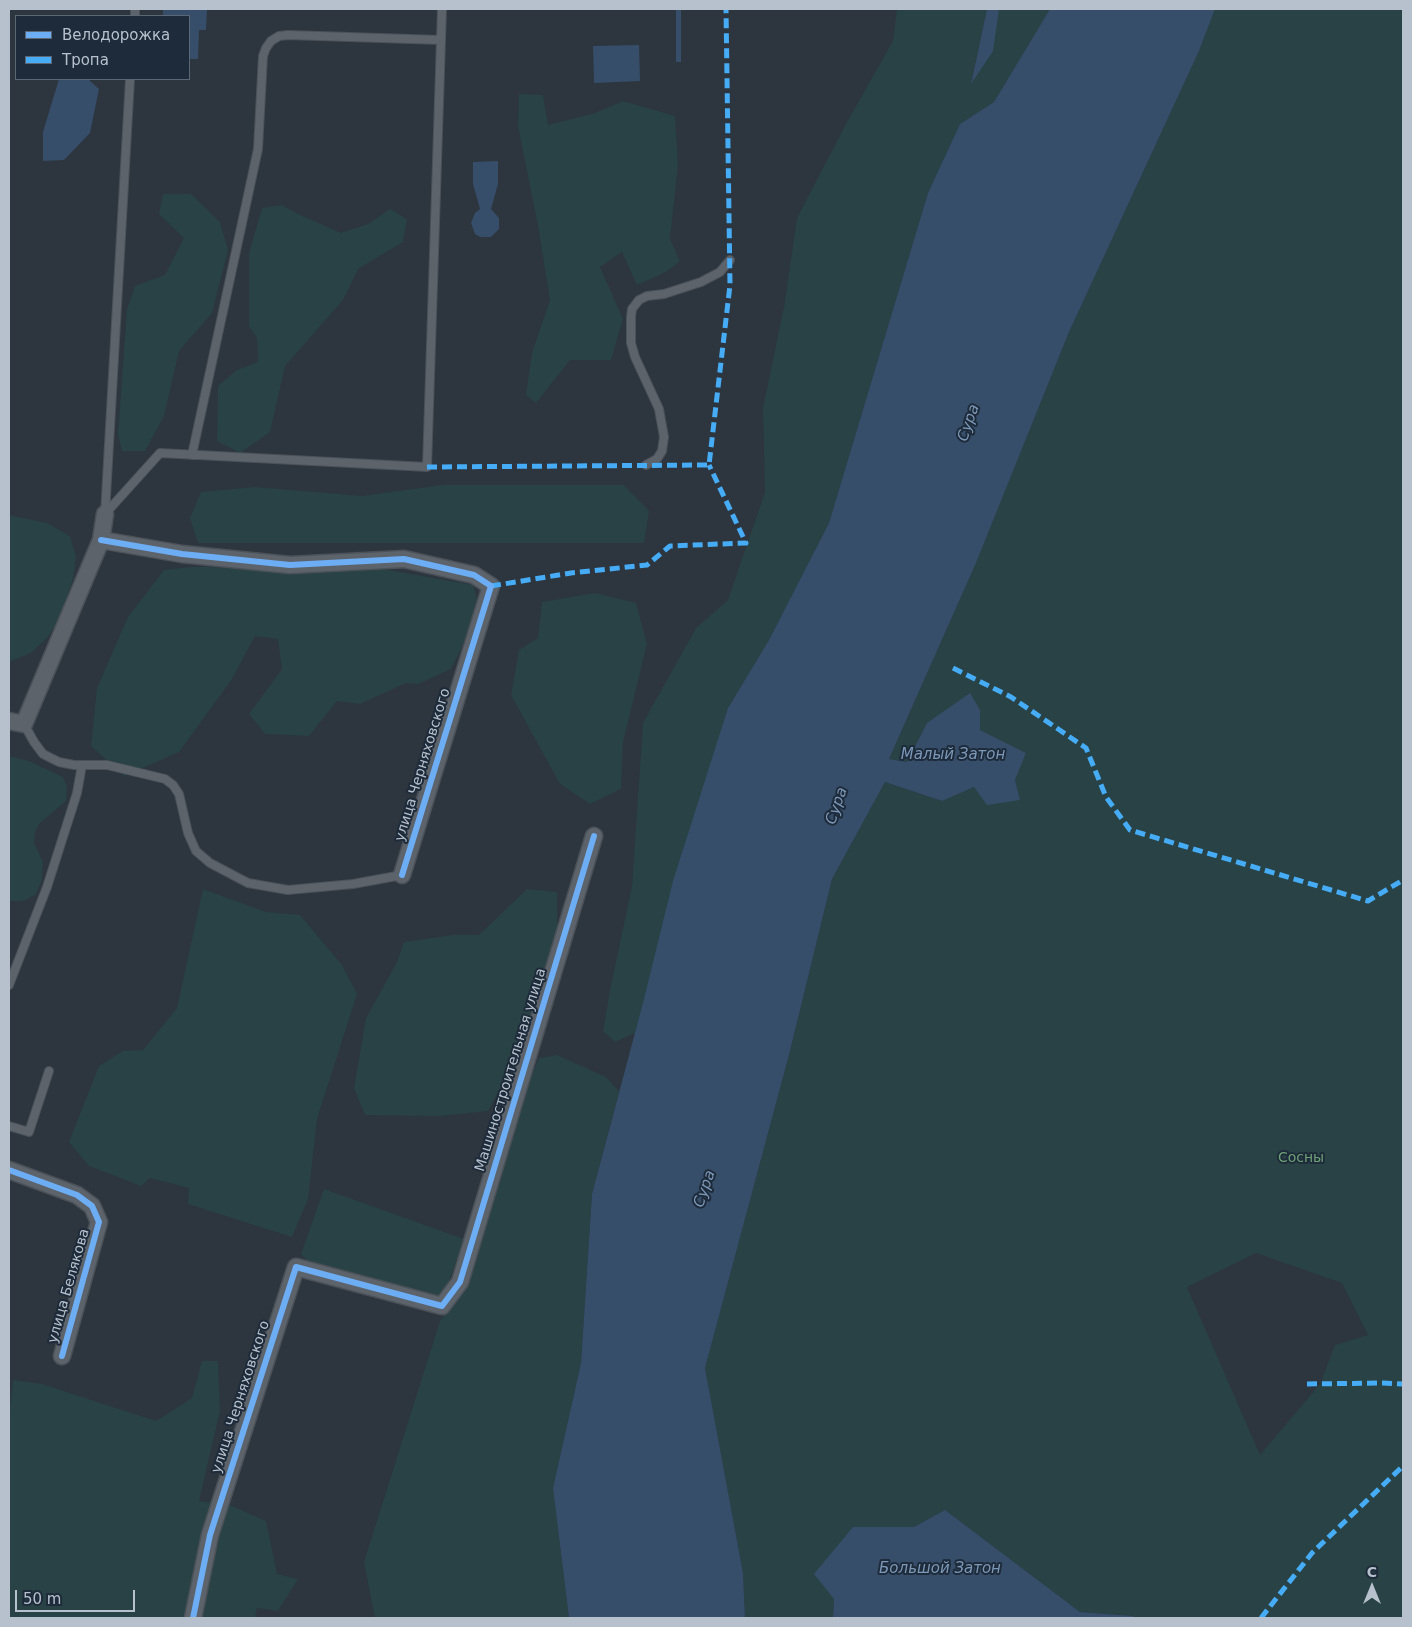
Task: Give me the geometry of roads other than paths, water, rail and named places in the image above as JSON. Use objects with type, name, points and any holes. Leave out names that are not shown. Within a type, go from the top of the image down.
[{"type":"street","points":[[16,722],[100,540],[105,514]]},
{"type":"street","name":"улица Черняховского","points":[[100,540],[182,554],[290,565],[404,559],[474,575],[491,586],[402,875]]},
{"type":"street","name":"Машиностроительная улица","points":[[296,1267],[442,1306],[460,1282],[594,836]]},
{"type":"street","name":"улица Белякова","points":[[9,1170],[77,1194],[92,1206],[99,1222],[62,1356]]},
{"type":"street","name":"улица Черняховского","points":[[193,1618],[210,1535],[296,1267]]},
{"type":"lane","points":[[105,514],[160,453],[427,467],[442,9]]},
{"type":"lane","points":[[192,455],[258,149],[263,56],[266,48],[271,41],[279,36],[288,35],[441,40]]},
{"type":"lane","points":[[105,514],[130,80]]},
{"type":"lane","points":[[646,465],[657,459],[662,451],[664,437],[659,409],[635,357],[631,343],[632,309],[639,300],[647,296],[664,294],[701,282],[720,272],[730,260]]},
{"type":"lane","points":[[16,722],[44,754],[60,762],[74,765],[107,764],[165,779],[173,784],[178,794],[188,833],[196,851],[210,863],[248,883],[288,890],[353,884],[402,875]]},
{"type":"lane","points":[[9,985],[47,887],[77,793],[82,765]]},
{"type":"lane","points":[[9,1126],[29,1132],[49,1071]]},
{"type":"water","points":[[163,9],[207,9],[206,30],[199,30],[198,59],[190,59],[190,15],[163,15]]},
{"type":"water","points":[[676,9],[681,9],[681,62],[676,62]]},
{"type":"water","points":[[987,9],[999,9],[993,51],[971,84]]},
{"type":"water","points":[[1050,9],[1215,9],[1199,51],[1069,332],[976,563],[889,759],[907,762],[927,723],[970,693],[980,710],[980,730],[1026,753],[1015,780],[1020,800],[987,805],[974,787],[942,801],[885,782],[832,879],[790,1051],[705,1368],[743,1573],[745,1618],[569,1618],[553,1488],[581,1363],[592,1194],[673,881],[728,708],[769,640],[829,523],[928,193],[960,124],[994,102]]},
{"type":"water","points":[[639,45],[640,81],[594,83],[593,46]]},
{"type":"water","points":[[59,80],[89,80],[99,89],[90,133],[64,160],[43,161],[43,132]]},
{"type":"water","points":[[498,161],[498,184],[491,209],[499,218],[499,229],[491,237],[480,237],[475,234],[471,223],[475,213],[480,209],[473,184],[473,162]]},
{"type":"water","name":"Большой Затон","points":[[945,1510],[1080,1612],[1133,1616],[1136,1618],[833,1618],[834,1599],[814,1574],[853,1527],[914,1527]]},
{"type":"water label","name":"Сура","points":[[969,423]]},
{"type":"water label","name":"Малый Затон","points":[[953,755]]},
{"type":"water label","name":"Сура","points":[[837,806]]},
{"type":"water label","name":"Сура","points":[[705,1189]]},
{"type":"park label","name":"Сосны","points":[[1301,1158]]}]
